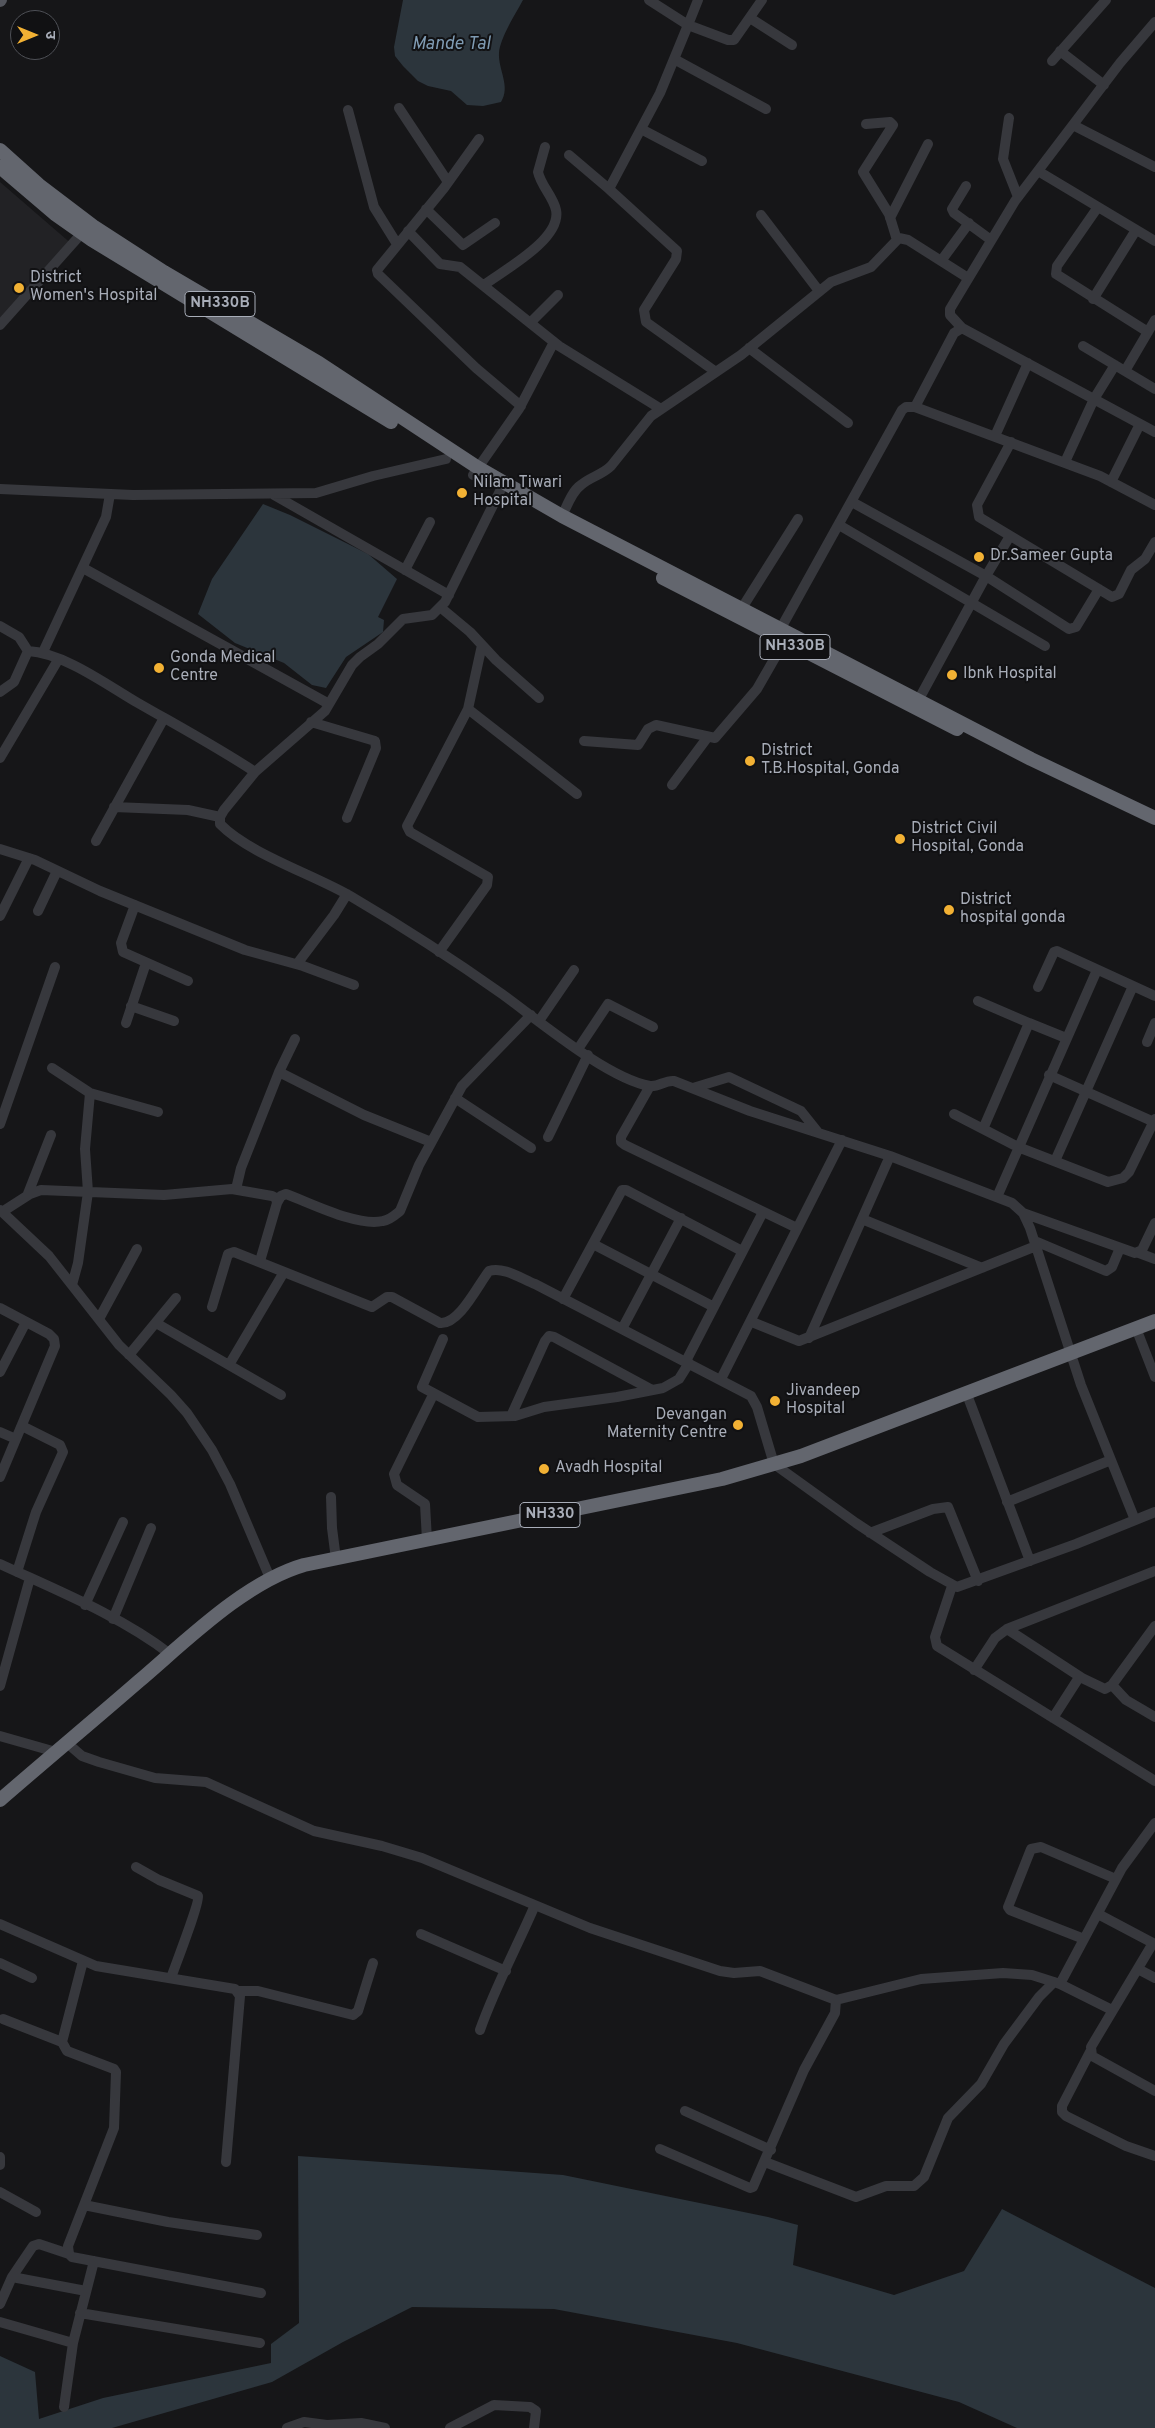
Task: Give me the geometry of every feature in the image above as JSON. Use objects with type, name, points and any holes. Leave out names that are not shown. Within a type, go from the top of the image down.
[{"type":"highway","name":"NH330B","points":[[0,150],[39,185],[93,226],[164,272],[319,362],[502,488],[782,635],[1155,826]]},
{"type":"highway","name":"NH330B","points":[[0,168],[55,214],[82,233],[259,343],[378,413],[446,459],[475,471]]},
{"type":"highway","name":"NH330B","points":[[502,488],[562,516],[742,608],[782,635],[919,699],[1078,782],[1155,818]]},
{"type":"highway","name":"NH330","points":[[0,1800],[170,1654],[232,1604],[270,1578],[284,1571],[304,1565],[642,1497],[722,1479],[801,1456],[1155,1321]]},
{"type":"street","points":[[649,0],[688,26],[732,41],[737,38],[760,1]]},
{"type":"street","points":[[609,189],[660,93],[698,0]]},
{"type":"street","points":[[1052,61],[1106,0]]},
{"type":"street","points":[[750,18],[792,45]]},
{"type":"street","points":[[1155,22],[1018,197],[949,312],[962,328],[1155,432]]},
{"type":"street","points":[[1060,52],[1104,85]]},
{"type":"street","points":[[674,59],[766,109]]},
{"type":"street","points":[[398,108],[448,182]]},
{"type":"street","points":[[348,110],[371,197],[379,216],[397,244]]},
{"type":"street","points":[[1009,118],[1003,159],[1018,197]]},
{"type":"street","points":[[866,124],[890,122],[894,125],[863,172],[890,218],[896,240]]},
{"type":"street","points":[[1073,125],[1155,167]]},
{"type":"street","points":[[641,129],[702,161]]},
{"type":"street","points":[[479,139],[448,182],[378,267],[378,274],[480,372],[521,406]]},
{"type":"street","points":[[890,218],[928,144]]},
{"type":"street","points":[[484,285],[542,243],[554,227],[557,212],[538,172],[545,147]]},
{"type":"street","points":[[569,155],[677,251],[676,259],[644,310],[646,322],[716,372]]},
{"type":"street","points":[[1038,171],[1155,242]]},
{"type":"street","points":[[966,186],[952,209],[991,240]]},
{"type":"street","points":[[1098,207],[1056,270],[1059,277],[1148,332]]},
{"type":"street","points":[[426,209],[463,245],[495,224]]},
{"type":"street","points":[[761,215],[819,291]]},
{"type":"street","points":[[941,261],[969,224]]},
{"type":"street","points":[[1093,299],[1136,230]]},
{"type":"street","points":[[408,231],[440,264],[460,267],[554,342],[661,409]]},
{"type":"street","points":[[0,325],[82,233]]},
{"type":"street","points":[[562,516],[575,491],[581,484],[606,472],[641,426],[661,409],[749,348],[836,279],[871,267],[896,240],[903,238],[908,240],[968,278]]},
{"type":"street","points":[[530,323],[558,295]]},
{"type":"street","points":[[1125,371],[1155,320]]},
{"type":"street","points":[[915,407],[954,333],[962,328]]},
{"type":"street","points":[[475,471],[521,406],[554,342]]},
{"type":"street","points":[[1083,346],[1155,389]]},
{"type":"street","points":[[749,348],[848,423]]},
{"type":"street","points":[[995,436],[1028,363]]},
{"type":"street","points":[[1065,462],[1094,400],[1115,365]]},
{"type":"street","points":[[584,741],[638,746],[648,729],[656,724],[707,738],[718,736],[726,723],[757,689],[782,635],[839,525],[902,410],[906,407],[915,407],[1065,462],[1111,482],[1155,506]]},
{"type":"street","points":[[1111,482],[1140,424]]},
{"type":"street","points":[[1011,442],[976,509],[979,517],[1112,597],[1120,594],[1131,570],[1142,562],[1155,542]]},
{"type":"street","points":[[0,489],[110,494],[316,493],[446,459]]},
{"type":"street","points":[[502,488],[449,595],[440,607],[432,615],[408,617],[398,623],[378,644],[352,665],[330,704],[255,772],[220,817],[220,824],[233,834],[347,894],[439,952],[578,1049],[613,1071],[650,1086],[656,1087],[667,1080],[693,1088],[750,1111],[890,1156],[1012,1203],[1023,1213],[1155,1259]]},
{"type":"street","points":[[43,652],[106,517],[110,494]]},
{"type":"street","points":[[273,494],[449,595]]},
{"type":"street","points":[[852,502],[986,576],[1069,629],[1076,627],[1099,590]]},
{"type":"street","points":[[742,608],[798,518]]},
{"type":"street","points":[[405,570],[430,522]]},
{"type":"street","points":[[839,525],[1045,646]]},
{"type":"street","points":[[919,699],[971,602],[1010,536]]},
{"type":"street","points":[[83,568],[330,704]]},
{"type":"street","points":[[440,607],[539,698]]},
{"type":"street","points":[[0,626],[19,637],[28,651]]},
{"type":"street","points":[[439,952],[487,885],[488,877],[410,832],[407,826],[468,709],[482,645]]},
{"type":"street","points":[[28,651],[43,652],[164,718],[255,772]]},
{"type":"street","points":[[0,692],[14,682],[28,651]]},
{"type":"street","points":[[0,758],[58,660]]},
{"type":"street","points":[[468,709],[577,794]]},
{"type":"street","points":[[96,841],[164,718]]},
{"type":"street","points":[[311,722],[375,741],[376,748],[347,818]]},
{"type":"street","points":[[672,785],[707,738]]},
{"type":"street","points":[[114,807],[188,810],[220,817]]},
{"type":"street","points":[[0,849],[29,858],[135,905],[246,950],[297,964],[354,985]]},
{"type":"street","points":[[0,916],[29,858]]},
{"type":"street","points":[[38,911],[56,871]]},
{"type":"street","points":[[297,964],[334,915],[347,894]]},
{"type":"street","points":[[135,905],[121,948],[126,955],[188,981]]},
{"type":"street","points":[[1038,987],[1054,952],[1057,951],[1155,996]]},
{"type":"street","points":[[126,1023],[146,963]]},
{"type":"street","points":[[0,1124],[55,967]]},
{"type":"street","points":[[260,1261],[277,1204],[281,1196],[286,1194],[360,1221],[385,1221],[400,1211],[415,1172],[455,1098],[470,1076],[535,1018],[574,970]]},
{"type":"street","points":[[997,1197],[1049,1075],[1097,970]]},
{"type":"street","points":[[1055,1162],[1133,986]]},
{"type":"street","points":[[978,1001],[1066,1038]]},
{"type":"street","points":[[578,1049],[608,1004],[653,1027]]},
{"type":"street","points":[[131,1006],[174,1022]]},
{"type":"street","points":[[1147,1042],[1155,1022]]},
{"type":"street","points":[[983,1129],[1030,1023]]},
{"type":"street","points":[[236,1189],[241,1168],[279,1072],[295,1039]]},
{"type":"street","points":[[548,1137],[588,1055]]},
{"type":"street","points":[[52,1068],[90,1093],[158,1112]]},
{"type":"street","points":[[279,1072],[356,1112],[431,1142]]},
{"type":"street","points":[[954,1114],[1018,1147],[1108,1182],[1116,1181],[1128,1172],[1154,1121],[1049,1075]]},
{"type":"street","points":[[693,1088],[729,1077],[801,1111],[817,1131]]},
{"type":"street","points":[[650,1086],[621,1137],[621,1142],[797,1228]]},
{"type":"street","points":[[72,1285],[78,1263],[88,1192],[85,1149],[90,1093]]},
{"type":"street","points":[[455,1098],[531,1148]]},
{"type":"street","points":[[27,1196],[51,1136]]},
{"type":"street","points":[[721,1379],[752,1322],[842,1140]]},
{"type":"street","points":[[809,1338],[890,1156]]},
{"type":"street","points":[[270,1578],[230,1484],[212,1450],[187,1412],[171,1394],[129,1355],[49,1256],[1,1211],[41,1190],[164,1195],[236,1189],[272,1196],[276,1198],[277,1204]]},
{"type":"street","points":[[564,1299],[622,1190],[626,1190],[742,1251]]},
{"type":"street","points":[[442,1339],[423,1385],[424,1390],[478,1417],[511,1416],[544,1407],[652,1390],[674,1384],[763,1212]]},
{"type":"street","points":[[1023,1213],[1036,1244],[1081,1386],[1135,1520]]},
{"type":"street","points":[[622,1329],[681,1218]]},
{"type":"street","points":[[862,1220],[982,1268]]},
{"type":"street","points":[[1139,1253],[1155,1223]]},
{"type":"street","points":[[592,1244],[714,1307]]},
{"type":"street","points":[[752,1322],[793,1341],[809,1338],[982,1268],[1036,1244],[1106,1271],[1112,1267],[1120,1248]]},
{"type":"street","points":[[99,1319],[137,1249]]},
{"type":"street","points":[[212,1307],[228,1254],[234,1252],[372,1307],[387,1297],[392,1297],[440,1323],[446,1324],[456,1318],[479,1283],[492,1269],[506,1272],[564,1299],[743,1391],[754,1401],[774,1464],[870,1533],[952,1586],[965,1586],[1155,1512]]},
{"type":"street","points":[[229,1365],[284,1272]]},
{"type":"street","points":[[129,1355],[176,1298]]},
{"type":"street","points":[[0,1308],[49,1334],[54,1339],[55,1346],[0,1478]]},
{"type":"street","points":[[0,1372],[26,1322]]},
{"type":"street","points":[[156,1322],[281,1395]]},
{"type":"street","points":[[1136,1328],[1155,1376]]},
{"type":"street","points":[[511,1416],[549,1336],[652,1390]]},
{"type":"street","points":[[966,1392],[1030,1561]]},
{"type":"street","points":[[427,1540],[424,1504],[397,1485],[394,1474],[433,1395]]},
{"type":"street","points":[[17,1572],[36,1512],[63,1452],[60,1445],[22,1426]]},
{"type":"street","points":[[0,1432],[16,1439]]},
{"type":"street","points":[[1007,1502],[1111,1460]]},
{"type":"street","points":[[331,1497],[336,1559]]},
{"type":"street","points":[[870,1533],[933,1509],[948,1507],[978,1581]]},
{"type":"street","points":[[85,1605],[123,1522]]},
{"type":"street","points":[[113,1619],[151,1528]]},
{"type":"street","points":[[0,1564],[113,1619],[147,1637],[170,1654]]},
{"type":"street","points":[[974,1670],[995,1638],[1007,1629],[1152,1575]]},
{"type":"street","points":[[0,1686],[30,1578]]},
{"type":"street","points":[[952,1586],[935,1642],[937,1646],[1155,1781]]},
{"type":"street","points":[[1007,1629],[1082,1678],[1105,1689],[1112,1685],[1155,1627]]},
{"type":"street","points":[[1053,1718],[1075,1682],[1082,1678]]},
{"type":"street","points":[[1112,1685],[1126,1700],[1155,1717]]},
{"type":"street","points":[[0,1736],[62,1748],[99,1762],[155,1778],[213,1784],[314,1831],[382,1846],[422,1858],[590,1928],[720,1972],[760,1971],[836,2000],[930,1979],[1003,1973],[1032,1975],[1057,1983],[1112,2010]]},
{"type":"street","points":[[765,2162],[856,2197],[861,2197],[881,2187],[914,2186],[924,2177],[948,2118],[981,2084],[1004,2044],[1039,1997],[1057,1983],[1084,1939],[1116,1879],[1155,1824]]},
{"type":"street","points":[[1084,1939],[1010,1910],[1008,1907],[1031,1849],[1041,1847],[1116,1879]]},
{"type":"street","points":[[136,1866],[159,1880],[198,1896],[198,1904],[184,1937],[171,1978]]},
{"type":"street","points":[[480,2030],[492,1995],[506,1972],[535,1906]]},
{"type":"street","points":[[1098,1914],[1154,1941],[1090,2047],[1090,2052],[1062,2106],[1062,2112],[1066,2116],[1126,2146],[1155,2156]]},
{"type":"street","points":[[0,1924],[96,1966],[239,1991],[258,1991],[353,2015],[358,2011],[373,1964]]},
{"type":"street","points":[[421,1934],[506,1972]]},
{"type":"street","points":[[62,2042],[83,1961]]},
{"type":"street","points":[[0,1963],[32,1978]]},
{"type":"street","points":[[1138,1969],[1155,1978]]},
{"type":"street","points":[[226,2162],[239,1991]]},
{"type":"street","points":[[660,2149],[750,2188],[756,2185],[804,2070],[836,2013],[836,2000]]},
{"type":"street","points":[[3,2019],[62,2042],[67,2051],[114,2069],[116,2072],[114,2128],[68,2246],[68,2254]]},
{"type":"street","points":[[1090,2052],[1092,2056],[1155,2091]]},
{"type":"street","points":[[685,2111],[771,2150]]},
{"type":"street","points":[[0,2157],[0,2164]]},
{"type":"street","points":[[0,2192],[36,2212]]},
{"type":"street","points":[[84,2205],[168,2222],[257,2235]]},
{"type":"street","points":[[0,2304],[12,2278],[36,2244],[94,2261],[261,2293]]},
{"type":"street","points":[[64,2407],[73,2343],[94,2261]]},
{"type":"street","points":[[12,2278],[86,2291]]},
{"type":"street","points":[[80,2313],[260,2343]]},
{"type":"street","points":[[0,2322],[73,2343]]},
{"type":"street","points":[[450,2428],[494,2405],[530,2407],[536,2412],[537,2416],[534,2428]]},
{"type":"street","points":[[287,2428],[304,2422],[326,2425],[362,2423],[385,2428]]},
{"type":"shaded area","name":"District Women's Hospital","points":[[0,182],[74,246],[0,330]]},
{"type":"water","name":"Mande Tal","points":[[403,0],[523,0],[500,47],[499,59],[505,90],[501,102],[483,106],[467,105],[451,91],[428,86],[418,81],[403,66],[395,56],[394,47]]},
{"type":"water","points":[[263,504],[290,515],[368,554],[397,579],[378,617],[384,620],[383,632],[346,657],[326,688],[312,685],[284,663],[235,643],[198,614],[212,579]]},
{"type":"water","points":[[298,2156],[563,2175],[768,2217],[798,2225],[793,2265],[894,2295],[964,2271],[1002,2209],[1155,2288],[1155,2428],[1017,2428],[959,2402],[737,2343],[554,2309],[412,2307],[343,2342],[272,2382],[112,2428],[0,2428],[0,2356],[35,2372],[39,2419],[103,2398],[271,2363],[271,2344],[299,2323]]},
{"type":"place","name":"District Women's Hospital","points":[[19,288]]},
{"type":"place","name":"Nilam Tiwari Hospital","points":[[462,493]]},
{"type":"place","name":"Dr.Sameer Gupta","points":[[979,557]]},
{"type":"place","name":"Gonda Medical Centre","points":[[159,668]]},
{"type":"place","name":"Ibnk Hospital","points":[[952,675]]},
{"type":"place","name":"District T.B.Hospital, Gonda","points":[[750,761]]},
{"type":"place","name":"District Civil Hospital, Gonda","points":[[900,839]]},
{"type":"place","name":"District hospital gonda","points":[[949,910]]},
{"type":"place","name":"Jivandeep Hospital","points":[[775,1401]]},
{"type":"place","name":"Devangan Maternity Centre","points":[[738,1425]]},
{"type":"place","name":"Avadh Hospital","points":[[544,1469]]}]
